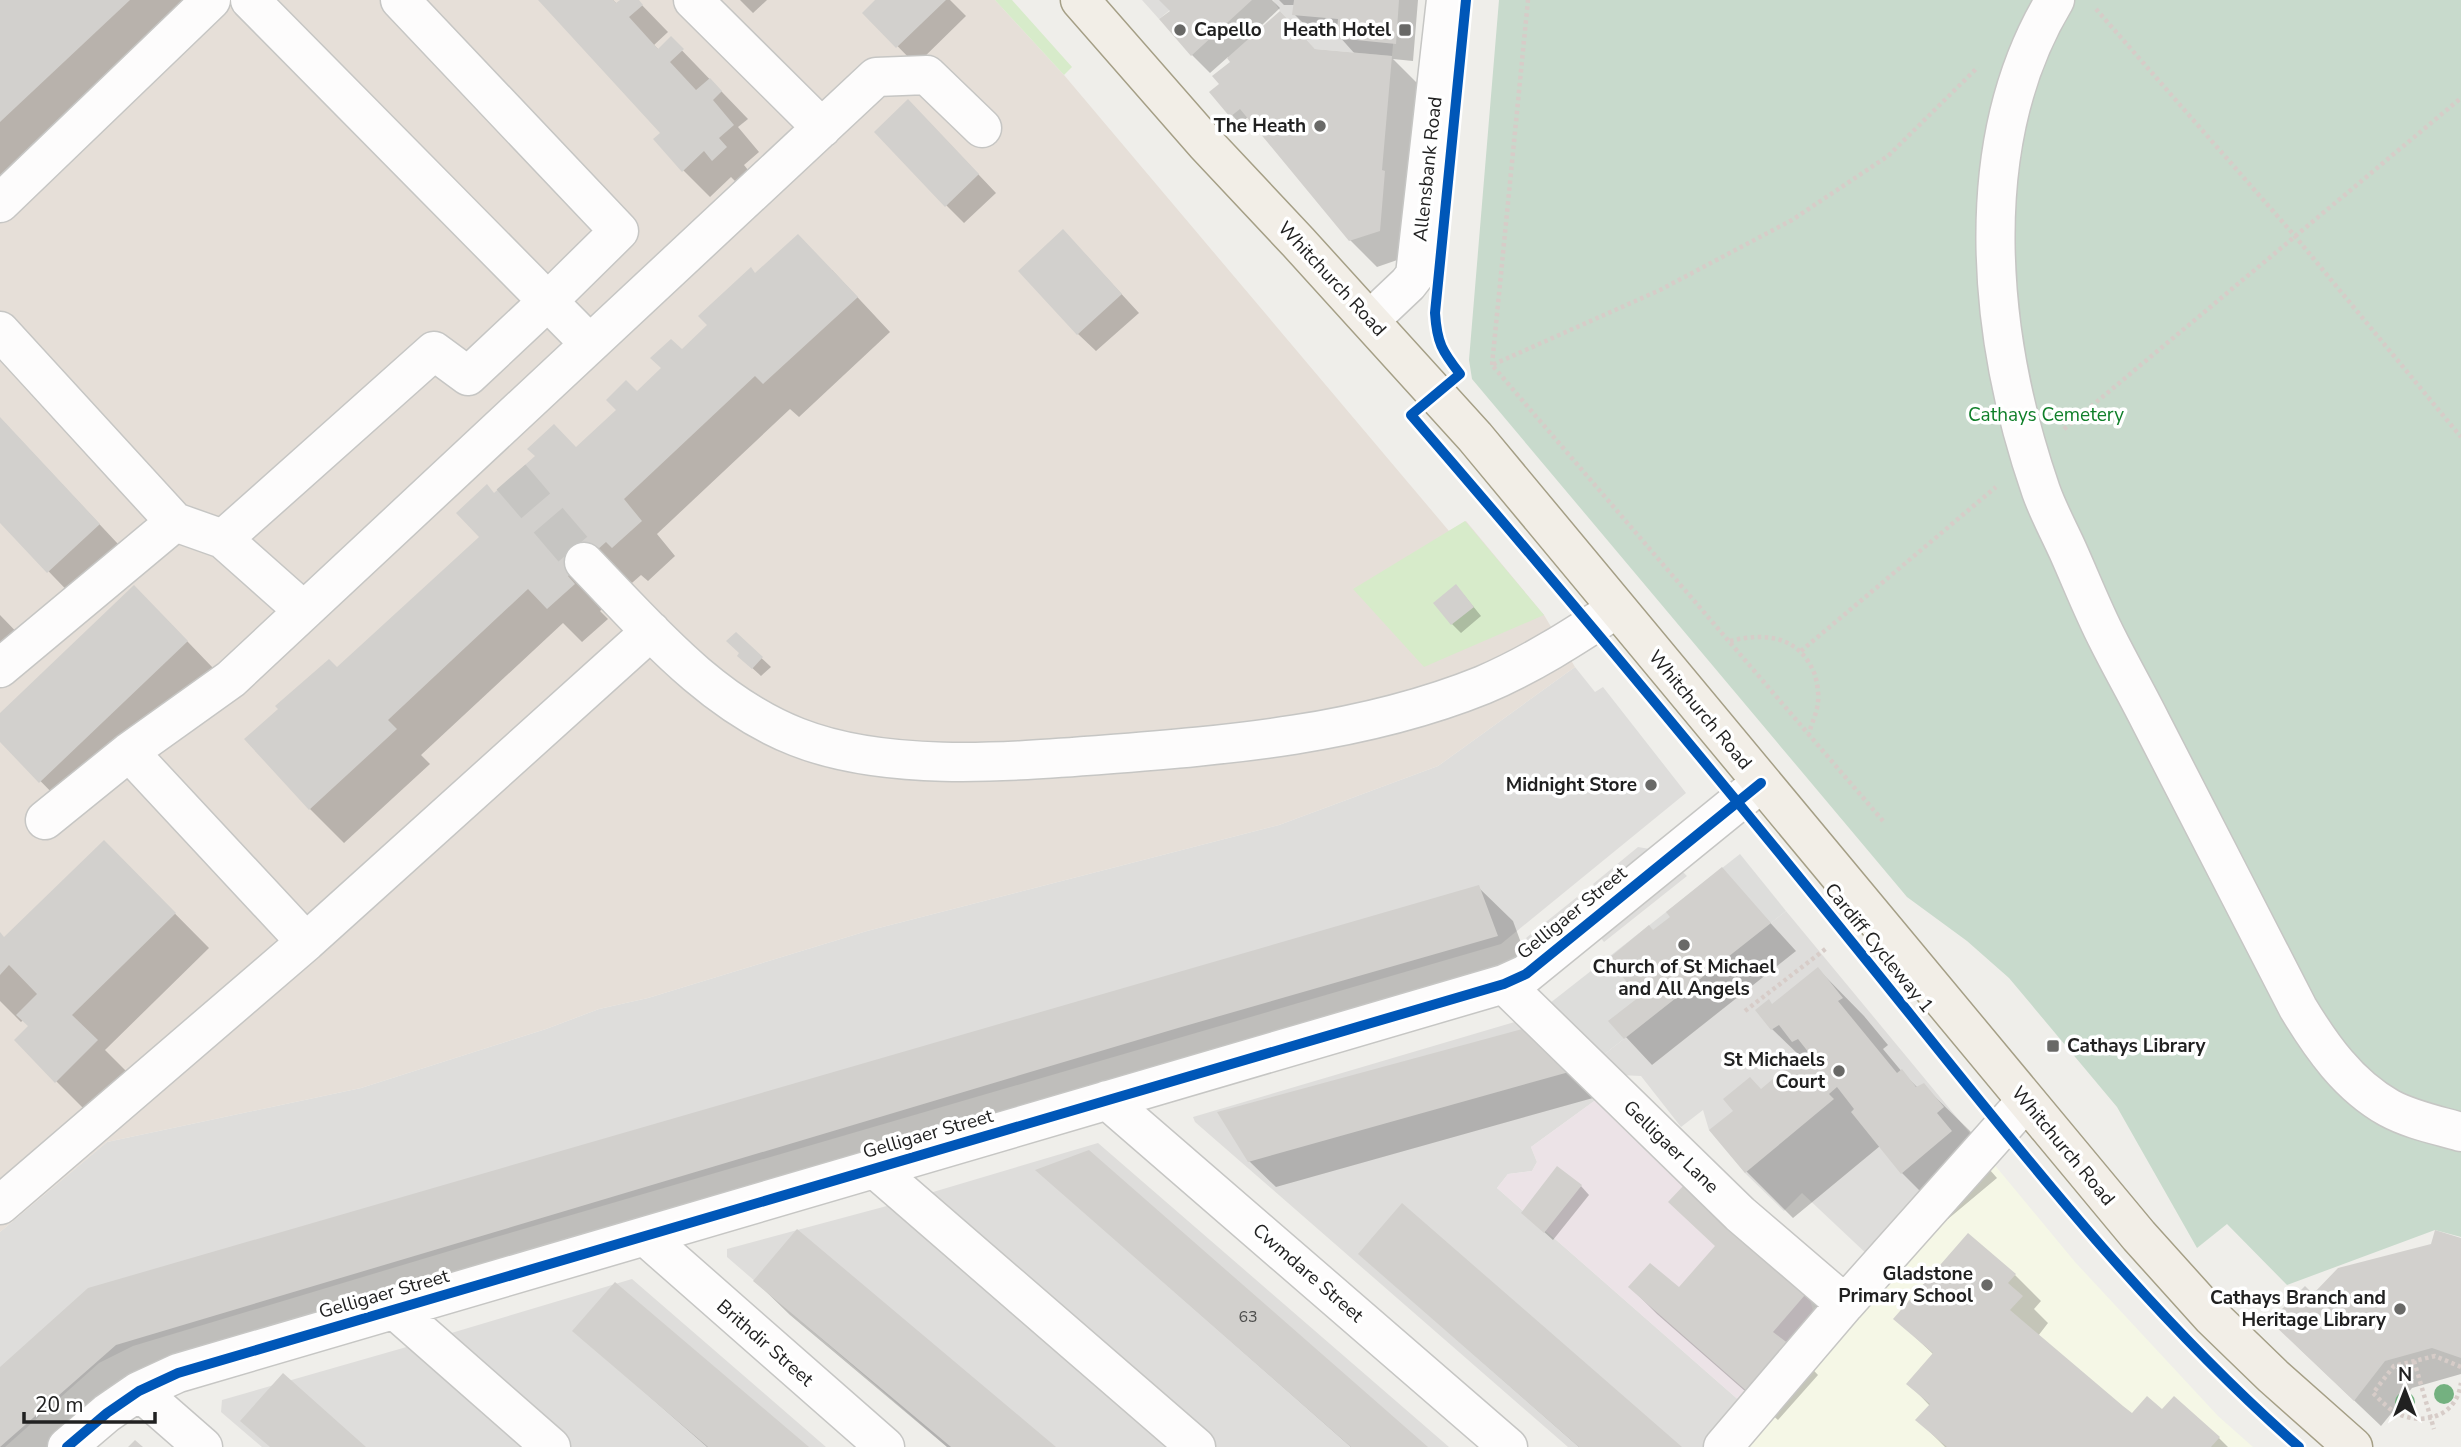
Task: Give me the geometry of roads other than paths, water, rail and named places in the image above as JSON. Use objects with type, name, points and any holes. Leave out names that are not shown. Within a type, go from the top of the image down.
[{"type":"main road","name":"Whitchurch Road","points":[[1080,0],[1206,144],[1475,437],[2139,1236],[2212,1317],[2353,1447]]},
{"type":"street","points":[[0,203],[211,0]]},
{"type":"street","points":[[250,0],[590,344]]},
{"type":"street","points":[[223,539],[434,351],[468,376],[619,231],[400,0]]},
{"type":"street","points":[[693,0],[821,128]]},
{"type":"street","name":"Allensbank Road","points":[[1370,320],[1415,275],[1446,0]]},
{"type":"street","points":[[2055,0],[2039,27],[2016,82],[1999,177],[1995,238],[1998,301],[2010,374],[2042,493],[2107,638],[2317,1040],[2366,1092],[2389,1108],[2461,1132]]},
{"type":"street","points":[[45,820],[129,752],[231,679],[876,77],[927,75],[982,128]]},
{"type":"street","points":[[0,331],[175,522],[223,539],[304,611]]},
{"type":"street","points":[[0,668],[175,522]]},
{"type":"street","points":[[584,562],[690,668],[734,704],[797,737],[853,752],[885,757],[991,761],[1161,750],[1303,734],[1364,721],[1482,685],[1537,657],[1616,609]]},
{"type":"street","points":[[0,1205],[306,942],[651,631]]},
{"type":"street","points":[[129,752],[306,942]]},
{"type":"street","name":"Gelligaer Street","points":[[67,1447],[107,1413],[139,1391],[177,1373],[1504,984],[1526,974],[1761,783]]},
{"type":"street","name":"Gelligaer Lane","points":[[1504,984],[1740,1214],[1844,1304]]},
{"type":"street","name":"Cwmdare Street","points":[[1107,1100],[1508,1447]]},
{"type":"street","points":[[1723,1447],[1844,1304],[2026,1101]]},
{"type":"street","points":[[874,1168],[1196,1447]]},
{"type":"street","name":"Brithdir Street","points":[[646,1237],[669,1260],[886,1447]]},
{"type":"street","points":[[394,1309],[551,1447]]},
{"type":"street","points":[[139,1391],[203,1447]]},
{"type":"tunnel","points":[[511,477],[584,562]]},
{"type":"place","name":"Capello","points":[[1180,30]]},
{"type":"place","name":"Heath Hotel","points":[[1405,30]]},
{"type":"place","name":"The Heath","points":[[1320,126]]},
{"type":"place","name":"Midnight Store","points":[[1651,785]]},
{"type":"place","name":"Church of St Michael and All Angels","points":[[1684,945]]},
{"type":"place","name":"Cathays Library","points":[[2053,1046]]},
{"type":"place","name":"St Michaels Court","points":[[1839,1071]]},
{"type":"place","name":"Gladstone Primary School","points":[[1987,1285]]},
{"type":"place","name":"Cathays Branch and Heritage Library","points":[[2400,1309]]},
{"type":"park label","name":"Cathays Cemetery","points":[[2046,415]]}]
